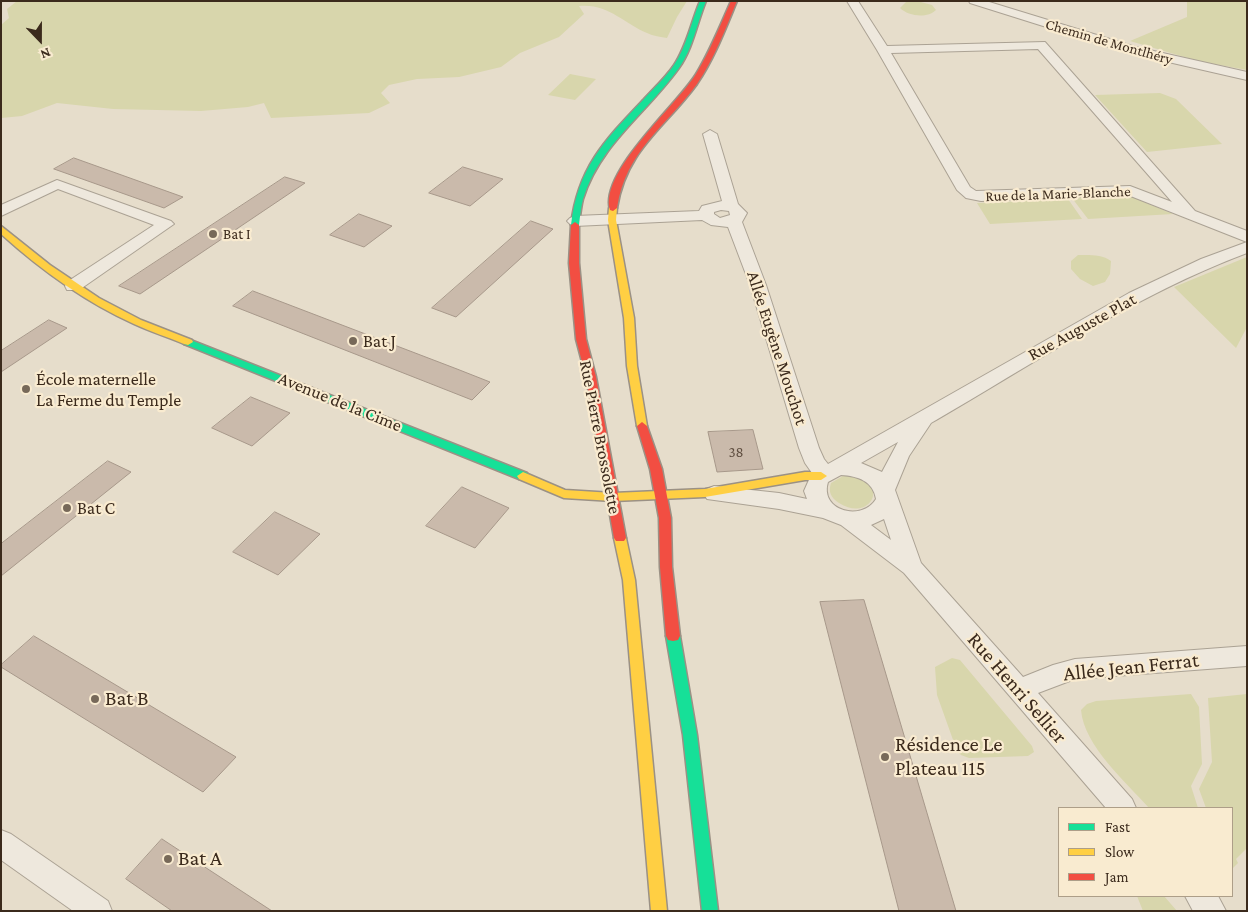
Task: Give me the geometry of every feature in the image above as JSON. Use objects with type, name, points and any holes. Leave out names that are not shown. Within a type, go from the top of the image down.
[{"type":"main road","name":"Rue Pierre Brossolette","points":[[659,911],[629,580],[614,513],[613,497],[591,377],[581,339],[574,263],[575,221],[578,201],[588,172],[609,143],[677,66],[703,1]]},
{"type":"main road","points":[[710,911],[690,735],[673,633],[661,494],[656,469],[646,441],[638,408],[632,366],[629,318],[612,220],[613,201],[621,172],[704,66],[734,1]]},
{"type":"main road","name":"Avenue de la Cime","points":[[1,229],[30,255],[73,286],[131,319],[485,460],[554,490],[577,496],[613,497],[705,493],[827,472]]},
{"type":"street","name":"Rue de la Marie-Blanche","points":[[852,1],[883,50],[964,190],[971,195],[981,197],[1130,190],[1247,237]]},
{"type":"street","name":"Chemin de Montlhéry","points":[[974,1],[1133,50],[1247,76]]},
{"type":"street","name":"Rue de la Marie-Blanche","points":[[883,50],[1041,45],[1191,214]]},
{"type":"street","name":"Allée Eugène Mouchot","points":[[710,134],[730,198],[732,213],[758,286],[809,448],[815,462],[827,472]]},
{"type":"street","points":[[1,211],[57,184],[166,224],[73,286]]},
{"type":"street","points":[[575,221],[706,214],[707,209],[715,206],[732,213]]},
{"type":"street","name":"Rue Auguste Plat","points":[[827,472],[925,419],[1035,353],[1135,297],[1207,262],[1247,247]]},
{"type":"street","name":"Rue Auguste Plat","points":[[886,494],[900,454],[925,419]]},
{"type":"street","points":[[826,511],[815,496],[816,482],[827,472],[852,468],[869,474],[881,484],[886,494],[912,567]]},
{"type":"street","points":[[705,493],[779,501],[826,511],[849,520],[912,567]]},
{"type":"street","points":[[849,520],[870,518],[878,513],[884,507],[886,494]]},
{"type":"street","name":"Rue Henri Sellier","points":[[912,567],[1122,807]]},
{"type":"street","name":"Allée Jean Ferrat","points":[[1019,690],[1053,675],[1075,669],[1247,656]]},
{"type":"street","points":[[1,843],[98,911]]},
{"type":"street","points":[[1200,897],[1212,911]]},
{"type":"shaded area","points":[[17,1],[687,1],[667,38],[654,36],[638,29],[607,11],[589,6],[579,6],[584,14],[559,37],[520,53],[501,67],[459,77],[417,79],[389,85],[381,93],[390,103],[369,113],[271,118],[264,103],[248,107],[201,111],[113,109],[57,103],[22,116],[1,118],[1,25],[9,18],[7,9]]},
{"type":"shaded area","points":[[917,1],[932,5],[936,10],[928,15],[913,15],[900,8],[906,2]]},
{"type":"shaded area","points":[[1187,1],[1247,1],[1247,70],[1198,61],[1130,41],[1187,17]]},
{"type":"shaded area","points":[[570,74],[596,79],[575,100],[548,95]]},
{"type":"shaded area","points":[[1160,93],[1176,99],[1222,144],[1147,152],[1095,95]]},
{"type":"shaded area","points":[[1130,196],[1173,214],[1088,219],[1072,198]]},
{"type":"shaded area","points":[[1068,199],[1082,219],[990,224],[977,203]]},
{"type":"shaded area","points":[[1078,255],[1100,256],[1111,261],[1110,274],[1105,282],[1093,286],[1080,279],[1071,269],[1071,261]]},
{"type":"shaded area","points":[[1247,257],[1247,327],[1236,348],[1174,287]]},
{"type":"shaded area","points":[[843,476],[859,477],[868,482],[873,489],[873,497],[869,504],[861,508],[851,508],[834,499],[830,492],[831,483]]},
{"type":"shaded area","points":[[952,658],[960,660],[1032,746],[1034,752],[1028,756],[969,758],[957,751],[937,695],[935,667]]},
{"type":"shaded area","points":[[1191,694],[1199,707],[1202,764],[1191,786],[1198,807],[1148,807],[1108,763],[1090,737],[1081,710],[1087,704],[1096,701]]},
{"type":"shaded area","points":[[1247,694],[1247,848],[1236,859],[1238,863],[1233,868],[1233,807],[1206,807],[1199,789],[1212,762],[1208,698]]},
{"type":"shaded area","points":[[1137,897],[1165,897],[1177,911],[1143,911]]},
{"type":"building","points":[[74,158],[183,197],[164,208],[54,169]]},
{"type":"building","points":[[463,167],[503,179],[470,206],[429,193]]},
{"type":"building","name":"Bat I","points":[[285,177],[305,183],[140,294],[119,286]]},
{"type":"building","points":[[359,214],[392,226],[364,247],[330,235]]},
{"type":"building","points":[[531,221],[553,229],[456,317],[432,308]]},
{"type":"building","name":"Bat J","points":[[253,291],[490,382],[472,400],[233,306]]},
{"type":"building","points":[[49,320],[67,328],[1,372],[1,351]]},
{"type":"building","points":[[251,397],[290,413],[252,446],[212,428]]},
{"type":"building","points":[[753,430],[763,469],[717,472],[708,432]]},
{"type":"building","name":"Bat C","points":[[108,461],[131,472],[1,576],[1,544]]},
{"type":"building","points":[[462,487],[509,508],[475,548],[426,526]]},
{"type":"building","points":[[275,512],[320,534],[278,575],[233,552]]},
{"type":"building","name":"Résidence Le Plateau 115","points":[[864,600],[956,911],[899,911],[820,602]]},
{"type":"building","name":"Bat B","points":[[34,636],[236,757],[203,792],[1,667]]},
{"type":"building","name":"Bat A","points":[[162,839],[272,911],[172,911],[126,879]]},
{"type":"traffic: fast","points":[[575,225],[578,201],[586,179],[597,159],[612,139],[661,86],[681,61],[703,1]]},
{"type":"traffic: fast","points":[[188,342],[523,476]]},
{"type":"traffic: fast","points":[[673,636],[690,735],[710,911]]},
{"type":"traffic: slow","points":[[613,208],[612,220],[629,318],[632,366],[642,426]]},
{"type":"traffic: slow","points":[[1,229],[31,255],[79,290],[138,322],[188,342]]},
{"type":"traffic: slow","points":[[523,476],[564,494],[613,497],[705,493],[805,476],[821,476]]},
{"type":"traffic: slow","points":[[620,538],[629,580],[659,911]]},
{"type":"traffic: jam","points":[[613,208],[616,190],[622,173],[643,142],[693,84],[716,44],[734,1]]},
{"type":"traffic: jam","points":[[575,225],[574,263],[581,339],[591,377],[620,538]]},
{"type":"traffic: jam","points":[[642,426],[656,469],[665,518],[666,567],[673,636]]},
{"type":"place","name":"Bat I","points":[[213,234]]},
{"type":"place","name":"Bat J","points":[[353,341]]},
{"type":"place","name":"École maternelle La Ferme du Temple","points":[[26,389]]},
{"type":"place","name":"Bat C","points":[[67,508]]},
{"type":"place","name":"Bat B","points":[[95,699]]},
{"type":"place","name":"Résidence Le Plateau 115","points":[[885,757]]},
{"type":"place","name":"Bat A","points":[[168,859]]}]
